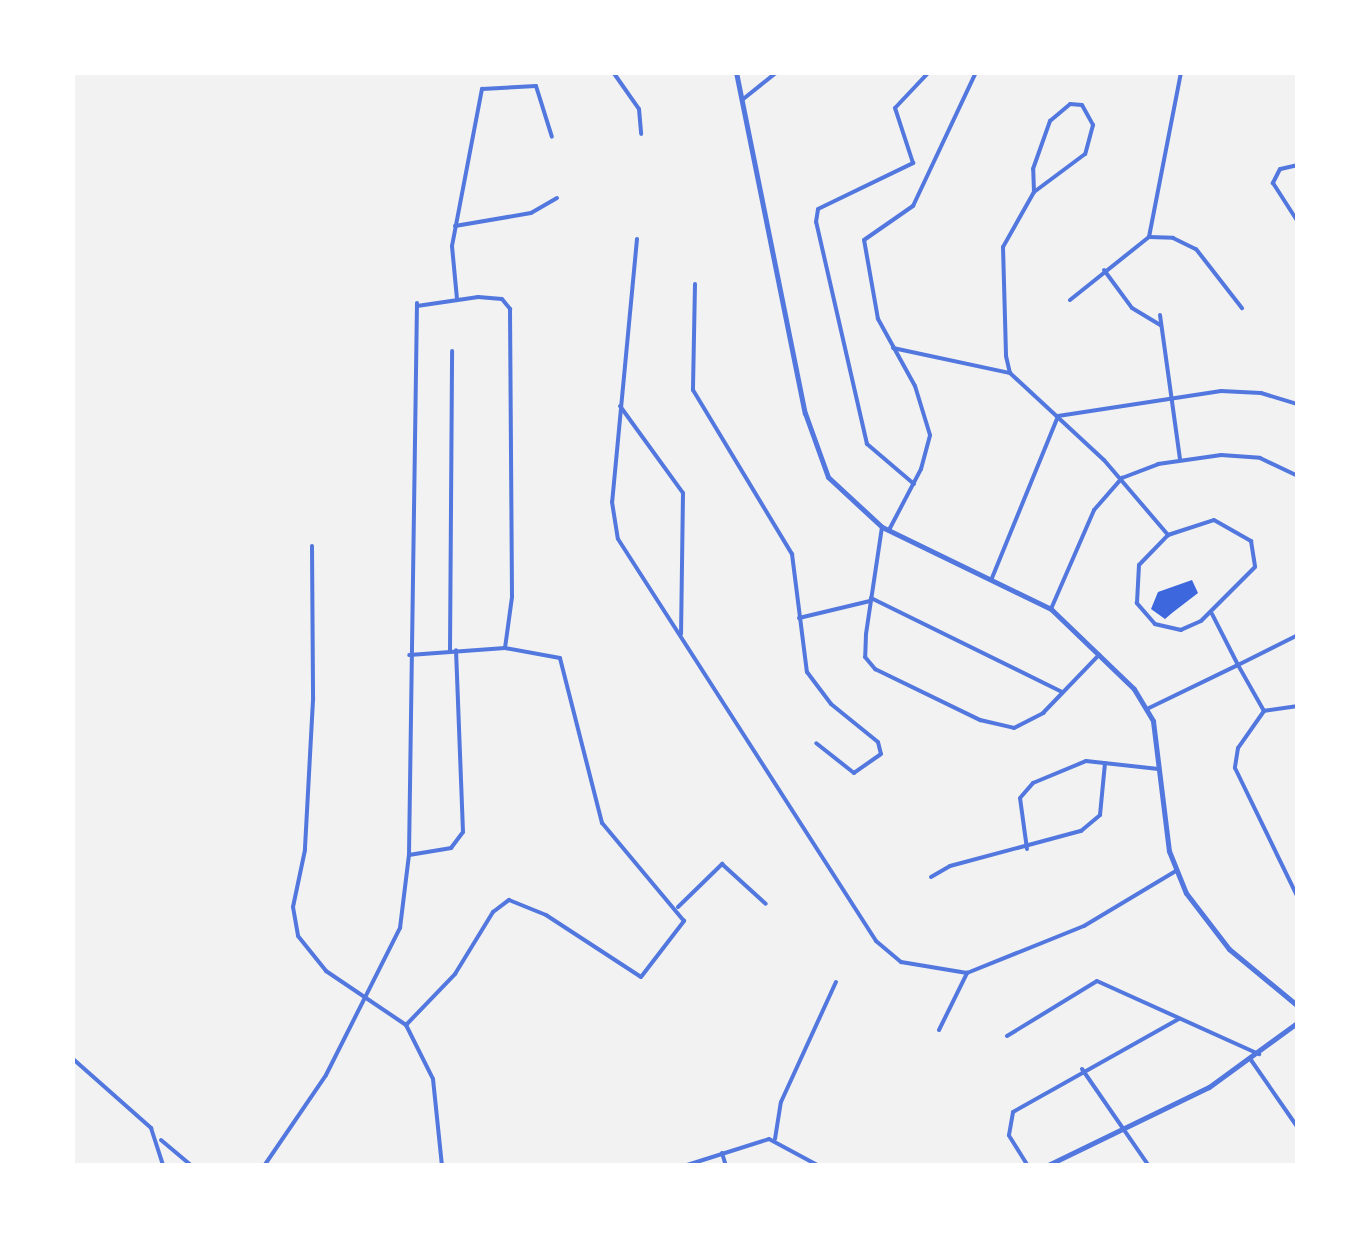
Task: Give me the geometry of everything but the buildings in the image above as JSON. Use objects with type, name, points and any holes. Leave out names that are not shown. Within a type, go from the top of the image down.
[{"type":"street","points":[[614,72],[639,109],[642,134]]},
{"type":"street","points":[[736,72],[815,452],[843,498],[886,528],[1051,609],[1148,708],[1176,872],[1229,950],[1298,1006]]},
{"type":"street","points":[[741,101],[777,72]]},
{"type":"street","points":[[914,484],[867,444],[816,222],[818,209],[913,163],[895,108],[929,72]]},
{"type":"street","points":[[976,72],[913,206],[864,240],[864,268],[892,348],[915,386],[930,435],[914,484],[886,528],[870,600],[868,664],[927,695],[1005,728],[1029,722],[1099,655]]},
{"type":"street","points":[[1150,237],[1181,72]]},
{"type":"street","points":[[457,299],[455,226],[482,88],[536,86],[552,137]]},
{"type":"street","points":[[1010,373],[1001,256],[1034,192],[1085,154],[1093,125],[1082,105],[1070,104],[1050,121],[1033,169],[1034,192]]},
{"type":"street","points":[[1298,164],[1280,170],[1273,183],[1298,222]]},
{"type":"street","points":[[455,226],[532,213],[557,198]]},
{"type":"street","points":[[1070,300],[1150,237],[1173,238],[1196,250],[1242,308]]},
{"type":"street","points":[[636,239],[620,406],[614,529],[876,940],[901,962],[968,973],[1084,926],[1176,872]]},
{"type":"street","points":[[1104,270],[1132,308],[1162,326]]},
{"type":"street","points":[[695,284],[691,385],[792,554],[800,580],[799,618],[807,672],[831,704],[878,742],[881,754],[856,773],[816,743]]},
{"type":"street","points":[[264,1166],[326,1075],[370,996],[400,928],[409,855],[408,656],[417,305],[457,299],[502,299],[512,315],[512,597],[505,648]]},
{"type":"street","points":[[1160,315],[1180,459]]},
{"type":"street","points":[[892,348],[1010,373],[1122,478],[1168,535]]},
{"type":"street","points":[[409,855],[451,848],[463,832],[453,650],[452,351]]},
{"type":"street","points":[[1058,416],[1241,391],[1298,404]]},
{"type":"street","points":[[620,406],[683,493],[682,634]]},
{"type":"street","points":[[992,578],[1058,416]]},
{"type":"street","points":[[1051,609],[1094,510],[1122,478],[1180,459],[1241,455],[1298,476]]},
{"type":"street","points":[[1214,520],[1251,541],[1254,566],[1212,614],[1167,630],[1138,603],[1138,564],[1168,535],[1214,520]]},
{"type":"street","points":[[312,546],[314,700],[305,850],[292,907],[309,956],[406,1025],[433,1079],[442,1166]]},
{"type":"street","points":[[799,618],[870,600],[1062,692]]},
{"type":"street","points":[[1212,614],[1264,712]]},
{"type":"street","points":[[1148,708],[1298,635]]},
{"type":"street","points":[[406,1025],[454,974],[493,912],[509,900],[546,915],[640,978],[684,927],[678,907],[602,823],[563,662],[546,652],[505,648],[408,656]]},
{"type":"street","points":[[1298,706],[1264,712],[1238,748],[1234,768],[1298,898]]},
{"type":"street","points":[[1026,849],[1024,788],[1068,765],[1105,763],[1159,769]]},
{"type":"street","points":[[931,877],[950,866],[1026,849],[1094,822],[1102,806],[1105,763]]},
{"type":"street","points":[[678,907],[722,864],[766,904]]},
{"type":"street","points":[[939,1030],[968,973]]},
{"type":"street","points":[[1007,1036],[1097,981],[1259,1054]]},
{"type":"street","points":[[776,1140],[781,1102],[836,982]]},
{"type":"street","points":[[1028,1166],[1009,1135],[1013,1112],[1179,1019]]},
{"type":"street","points":[[1046,1166],[1125,1131],[1251,1060],[1298,1022]]},
{"type":"street","points":[[72,1058],[192,1166]]},
{"type":"street","points":[[1251,1060],[1298,1128]]},
{"type":"street","points":[[1082,1070],[1149,1166]]},
{"type":"street","points":[[159,1138],[164,1166]]},
{"type":"street","points":[[684,1166],[776,1140],[819,1166]]},
{"type":"street","points":[[722,1153],[726,1166]]}]
